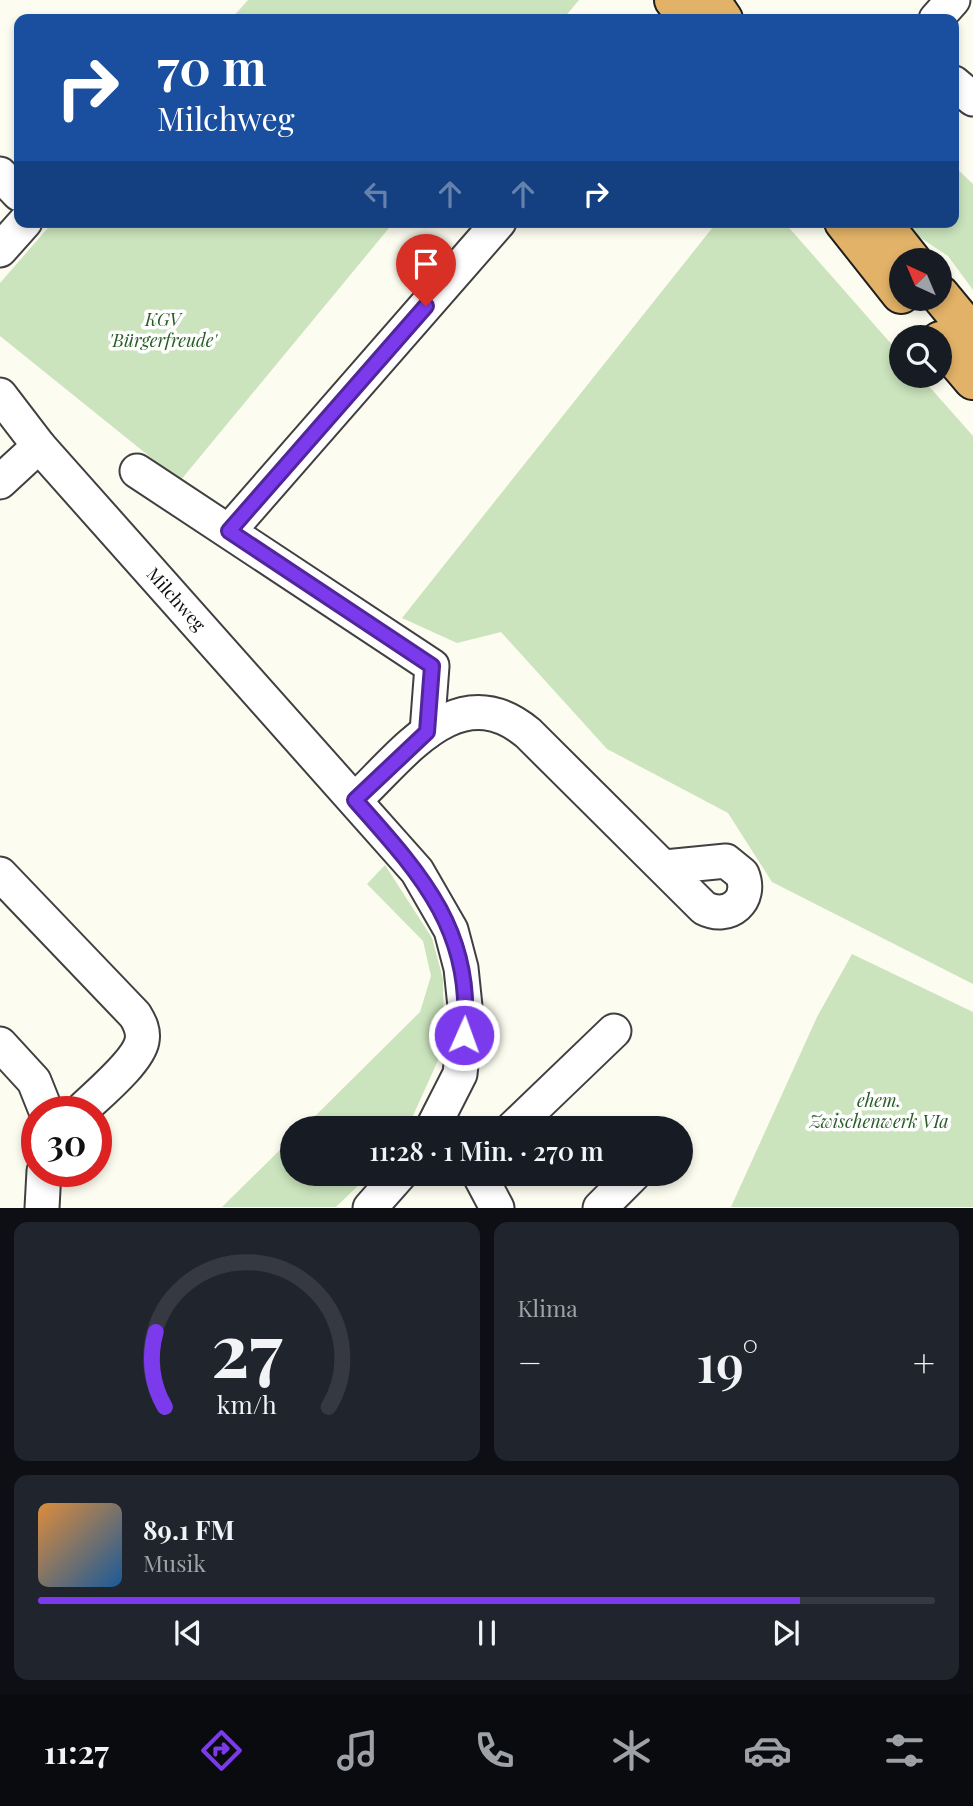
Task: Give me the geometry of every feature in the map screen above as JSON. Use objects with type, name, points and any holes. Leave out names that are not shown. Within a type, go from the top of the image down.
[{"type":"highway","points":[[674,0],[685,14]]},
{"type":"highway","points":[[849,228],[889,279]]},
{"type":"highway","points":[[886,228],[902,248]]},
{"type":"highway","points":[[952,310],[973,335]]},
{"type":"highway","points":[[952,355],[973,380]]},
{"type":"street","points":[[940,14],[953,0]]},
{"type":"street","points":[[959,87],[973,99]]},
{"type":"street","points":[[0,174],[14,189]]},
{"type":"street","points":[[0,250],[20,228]]},
{"type":"street","points":[[229,531],[494,228]]},
{"type":"street","name":"Milchweg","points":[[0,395],[38,446],[355,800],[430,890],[442,909],[458,950],[466,1016],[460,1073],[440,1116]]},
{"type":"street","points":[[0,482],[38,446]]},
{"type":"street","points":[[137,471],[432,666],[427,732]]},
{"type":"street","points":[[355,800],[427,732],[450,717],[488,711],[507,717],[528,733],[665,867]]},
{"type":"street","points":[[0,874],[135,1015],[142,1028],[142,1040],[137,1054],[96,1096]]},
{"type":"street","points":[[526,1116],[614,1031]]},
{"type":"street","points":[[0,1044],[34,1081],[40,1096]]},
{"type":"street","points":[[370,1208],[389,1186]]},
{"type":"street","points":[[485,1186],[497,1208]]},
{"type":"street","points":[[600,1208],[622,1186]]},
{"type":"street","points":[[42,1208],[43,1187]]},
{"type":"green space","points":[[248,0],[579,0],[567,14],[235,14]]},
{"type":"green space","points":[[959,171],[973,184],[973,290],[952,261],[952,248],[936,248],[908,228],[959,228]]},
{"type":"green space","name":"KGV 'Bürgerfreude'","points":[[48,228],[389,228],[180,481],[0,336],[0,283]]},
{"type":"green space","points":[[712,228],[789,228],[889,341],[889,388],[931,388],[973,436],[973,984],[772,882],[728,813],[607,749],[501,632],[457,643],[402,618]]},
{"type":"green space","points":[[385,865],[432,938],[443,979],[444,1047],[413,1116],[315,1116],[420,1012],[431,976],[423,941],[367,884]]},
{"type":"green space","name":"ehem. Zwischenwerk VIa","points":[[852,954],[973,1012],[973,1207],[731,1207],[817,1017]]},
{"type":"green space","points":[[280,1150],[280,1186],[358,1186],[336,1207],[222,1207]]},
{"type":"route","points":[[426,306],[229,531],[432,666],[427,732],[355,800],[417,871],[442,909],[458,950],[464,987],[464,1035]]}]
